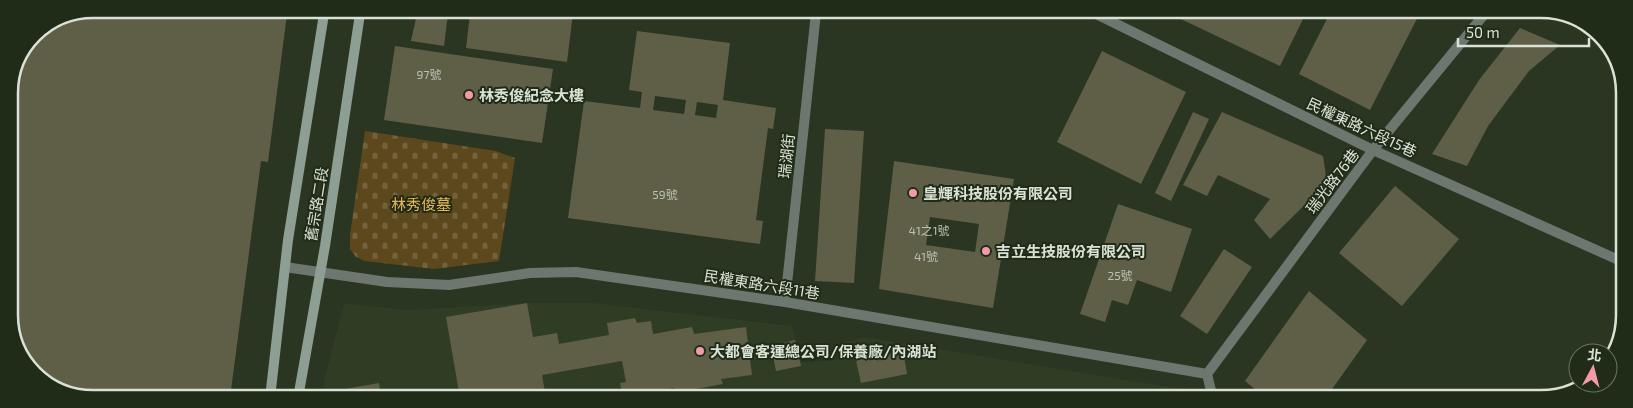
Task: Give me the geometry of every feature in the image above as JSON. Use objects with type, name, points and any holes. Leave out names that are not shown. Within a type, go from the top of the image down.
[{"type":"main road","name":"舊宗路二段","points":[[271,390],[285,267],[323,18]]},
{"type":"main road","name":"舊宗路二段","points":[[299,390],[320,272],[359,18]]},
{"type":"street","name":"瑞湖街","points":[[785,302],[815,18]]},
{"type":"street","name":"民權東路六段15巷","points":[[1104,18],[1373,150],[1616,259]]},
{"type":"street","name":"瑞光路76巷","points":[[1207,374],[1373,150],[1481,18]]},
{"type":"street","name":"民權東路六段11巷","points":[[285,267],[387,282],[449,285],[530,274],[576,272],[785,302],[1207,374]]},
{"type":"street","points":[[1207,374],[1211,390]]},
{"type":"shaded area","points":[[344,303],[406,310],[527,303],[593,303],[792,326],[802,362],[837,360],[844,342],[865,337],[1182,390],[325,390],[324,381]]},
{"type":"green space","name":"林秀俊墓","points":[[365,131],[496,151],[515,158],[499,261],[434,269],[365,261],[356,257],[350,249],[350,235]]},
{"type":"building","points":[[286,18],[268,162],[261,161],[231,390],[78,389],[55,381],[39,369],[25,349],[19,330],[18,87],[25,59],[39,39],[64,23],[78,19]]},
{"type":"building","points":[[416,18],[448,18],[444,46],[411,41]]},
{"type":"building","points":[[470,18],[572,18],[567,62],[466,48]]},
{"type":"building","points":[[1179,18],[1304,18],[1280,66]]},
{"type":"building","points":[[1327,18],[1417,18],[1370,110],[1299,74]]},
{"type":"building","points":[[1520,28],[1560,45],[1529,71],[1488,126],[1467,166],[1432,154],[1479,80]]},
{"type":"building","points":[[637,31],[730,43],[723,100],[776,108],[773,129],[768,128],[756,220],[763,221],[760,244],[568,218],[584,101],[640,108],[642,92],[629,90]],"holes":[[[655,96],[686,100],[684,114],[653,110]],[[697,102],[718,105],[716,118],[695,115]]]},
{"type":"building","name":"林秀俊紀念大樓","points":[[395,46],[553,69],[542,143],[384,120]]},
{"type":"building","points":[[1102,51],[1186,92],[1141,184],[1057,142]]},
{"type":"building","points":[[1193,112],[1209,119],[1171,201],[1155,193]]},
{"type":"building","points":[[1222,112],[1323,156],[1327,183],[1270,239],[1254,220],[1270,199],[1218,175],[1207,196],[1183,185]]},
{"type":"building","points":[[825,129],[864,131],[854,283],[815,281]]},
{"type":"building","points":[[894,161],[1014,179],[993,308],[879,289]],"holes":[[[930,217],[979,224],[975,252],[926,245]]]},
{"type":"building","points":[[1395,186],[1459,239],[1402,306],[1339,253]]},
{"type":"building","points":[[1118,204],[1192,229],[1171,292],[1137,280],[1128,305],[1112,300],[1105,322],[1080,314]]},
{"type":"building","points":[[1224,249],[1252,267],[1207,334],[1180,316]]},
{"type":"building","points":[[1309,291],[1367,340],[1331,390],[1256,390],[1245,381]]},
{"type":"building","points":[[527,303],[533,337],[557,333],[559,344],[609,335],[607,323],[635,318],[637,323],[651,321],[653,334],[692,327],[694,334],[746,327],[752,375],[721,379],[723,384],[690,390],[674,390],[674,388],[664,390],[621,390],[620,383],[626,382],[622,361],[542,375],[545,390],[459,390],[446,317]]},
{"type":"building","points":[[795,340],[801,366],[776,371],[771,346]]},
{"type":"building","points":[[903,351],[907,374],[861,383],[856,360]]},
{"type":"building","points":[[379,383],[380,390],[339,390]]},
{"type":"place","name":"林秀俊紀念大樓","points":[[469,95]]},
{"type":"place","name":"皇輝科技股份有限公司","points":[[913,193]]},
{"type":"place","name":"吉立生技股份有限公司","points":[[986,251]]},
{"type":"place","name":"大都會客運總公司/保養廠/內湖站","points":[[700,351]]}]
